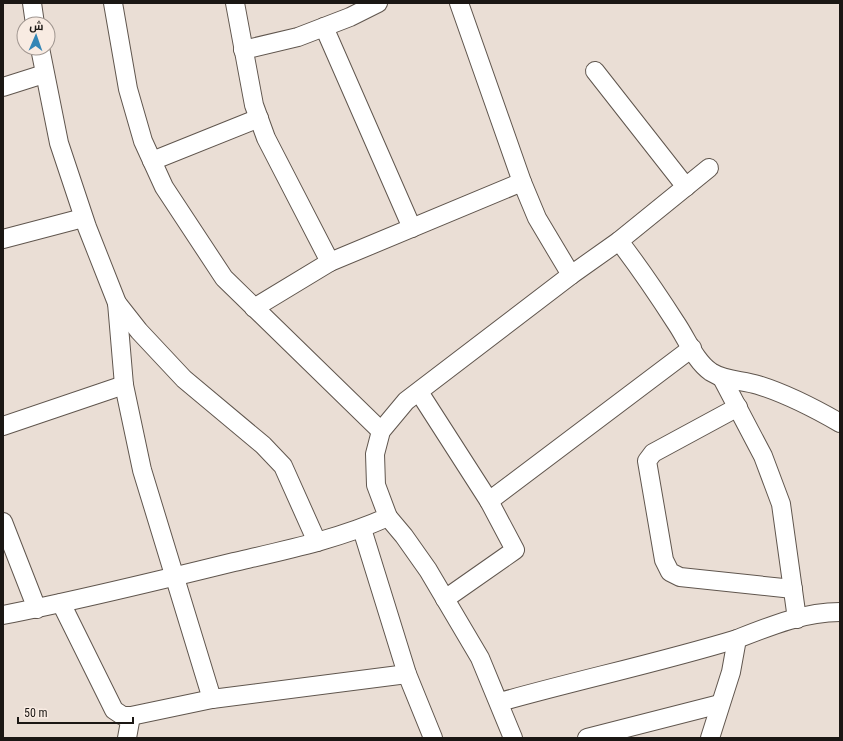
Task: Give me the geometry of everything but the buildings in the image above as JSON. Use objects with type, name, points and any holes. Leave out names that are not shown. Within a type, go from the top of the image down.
[{"type":"street","points":[[32,3],[34,16]]},
{"type":"street","points":[[113,3],[128,89],[143,141],[164,187],[224,278],[381,431]]},
{"type":"street","points":[[235,3],[243,50],[258,118],[266,138],[330,262]]},
{"type":"street","points":[[243,50],[298,37],[350,18],[378,3]]},
{"type":"street","points":[[459,3],[522,182],[537,218],[571,275]]},
{"type":"street","points":[[324,27],[412,228]]},
{"type":"street","points":[[41,56],[59,144],[83,218],[117,303],[139,331],[184,379],[263,445],[283,466],[317,542]]},
{"type":"street","points":[[595,71],[686,187]]},
{"type":"street","points":[[3,87],[44,74]]},
{"type":"street","points":[[152,161],[258,118]]},
{"type":"street","points":[[513,738],[500,702],[480,658],[446,599],[412,547],[388,517],[376,485],[375,454],[381,431],[406,401],[571,275],[619,241],[709,168]]},
{"type":"street","points":[[254,308],[330,262],[522,182]]},
{"type":"street","points":[[3,239],[83,218]]},
{"type":"street","points":[[619,241],[699,360],[710,372],[722,378],[756,384],[780,392],[821,412],[840,424]]},
{"type":"street","points":[[117,303],[124,385],[142,470],[212,699]]},
{"type":"street","points":[[489,501],[692,348]]},
{"type":"street","points":[[722,378],[763,456],[781,504],[796,618]]},
{"type":"street","points":[[3,426],[124,385]]},
{"type":"street","points":[[419,392],[489,501],[515,550],[446,599]]},
{"type":"street","points":[[738,407],[653,453],[647,461],[664,560],[670,572],[680,577],[793,589]]},
{"type":"street","points":[[3,616],[174,577],[317,542],[362,529],[388,517]]},
{"type":"street","points":[[3,522],[37,609]]},
{"type":"street","points":[[362,529],[407,674],[433,738]]},
{"type":"street","points":[[61,603],[114,710],[122,716],[132,716],[212,699],[407,674]]},
{"type":"street","points":[[500,702],[580,679],[685,655],[736,639],[780,622],[825,612],[840,612]]},
{"type":"street","points":[[710,738],[720,704],[732,672],[736,639]]},
{"type":"street","points":[[587,738],[720,704]]},
{"type":"street","points":[[127,738],[132,716]]}]
